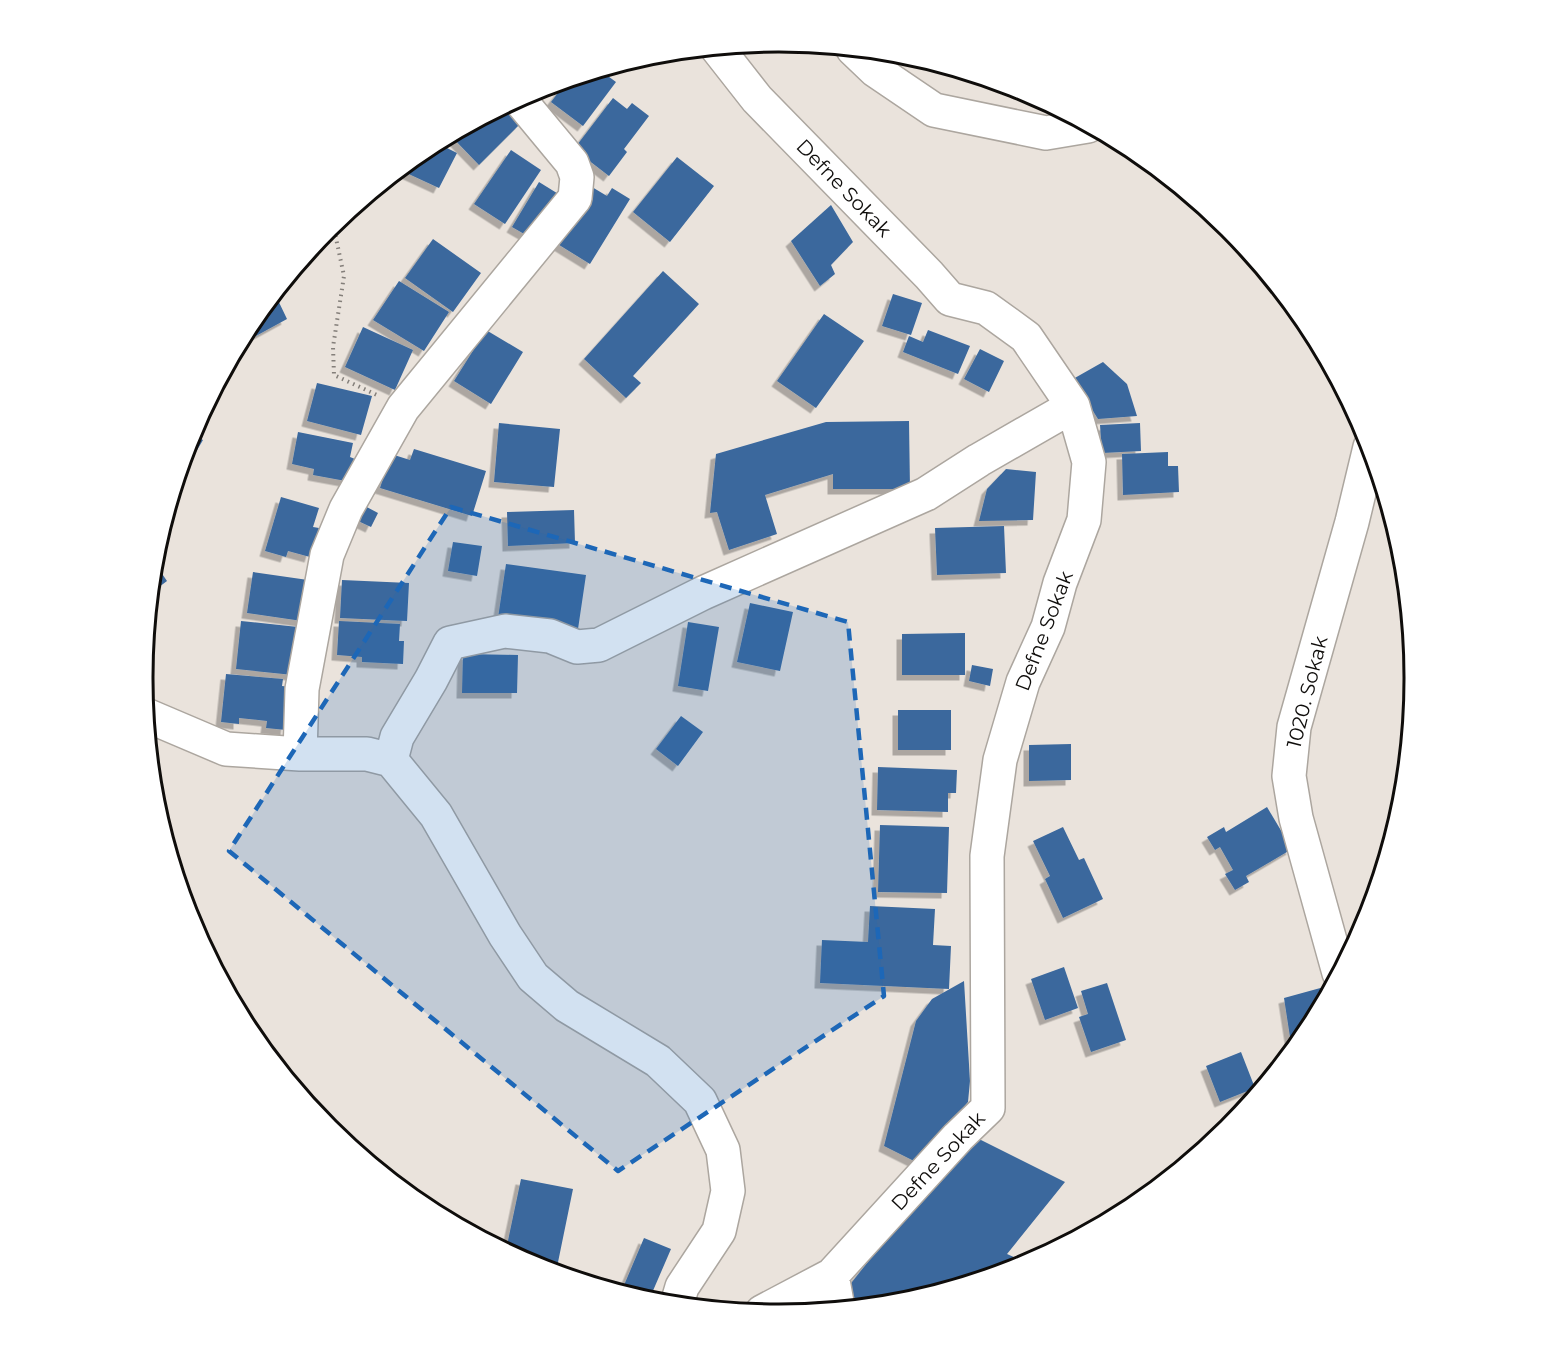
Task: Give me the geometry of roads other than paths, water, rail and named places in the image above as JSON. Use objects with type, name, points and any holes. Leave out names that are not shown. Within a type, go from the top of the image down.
[{"type":"street","name":"Defne Sokak","points":[[723,55],[757,99],[950,299],[986,308],[1026,337],[1073,406],[1089,462],[1084,520],[1060,583],[1048,627],[1023,682],[1000,760],[987,856],[988,1108],[958,1137],[832,1275],[777,1304]]},
{"type":"street","points":[[863,59],[875,70],[934,110],[1046,133],[1076,128]]},
{"type":"street","points":[[300,754],[302,689],[327,555],[346,509],[404,408],[575,198],[577,177],[572,163],[525,106]]},
{"type":"street","points":[[391,760],[397,737],[450,643],[505,631],[550,636],[577,646],[599,645],[703,592],[926,494],[979,460],[1073,406]]},
{"type":"street","name":"1020. Sokak","points":[[1336,961],[1296,818],[1289,776],[1294,727],[1352,522],[1366,464]]},
{"type":"street","points":[[154,718],[226,749],[300,754],[368,754],[391,760],[436,815],[505,935],[533,977],[567,1006],[658,1061],[700,1101],[723,1150],[728,1191],[719,1231],[682,1287],[680,1295]]},
{"type":"street","points":[[832,1275],[837,1300]]}]
